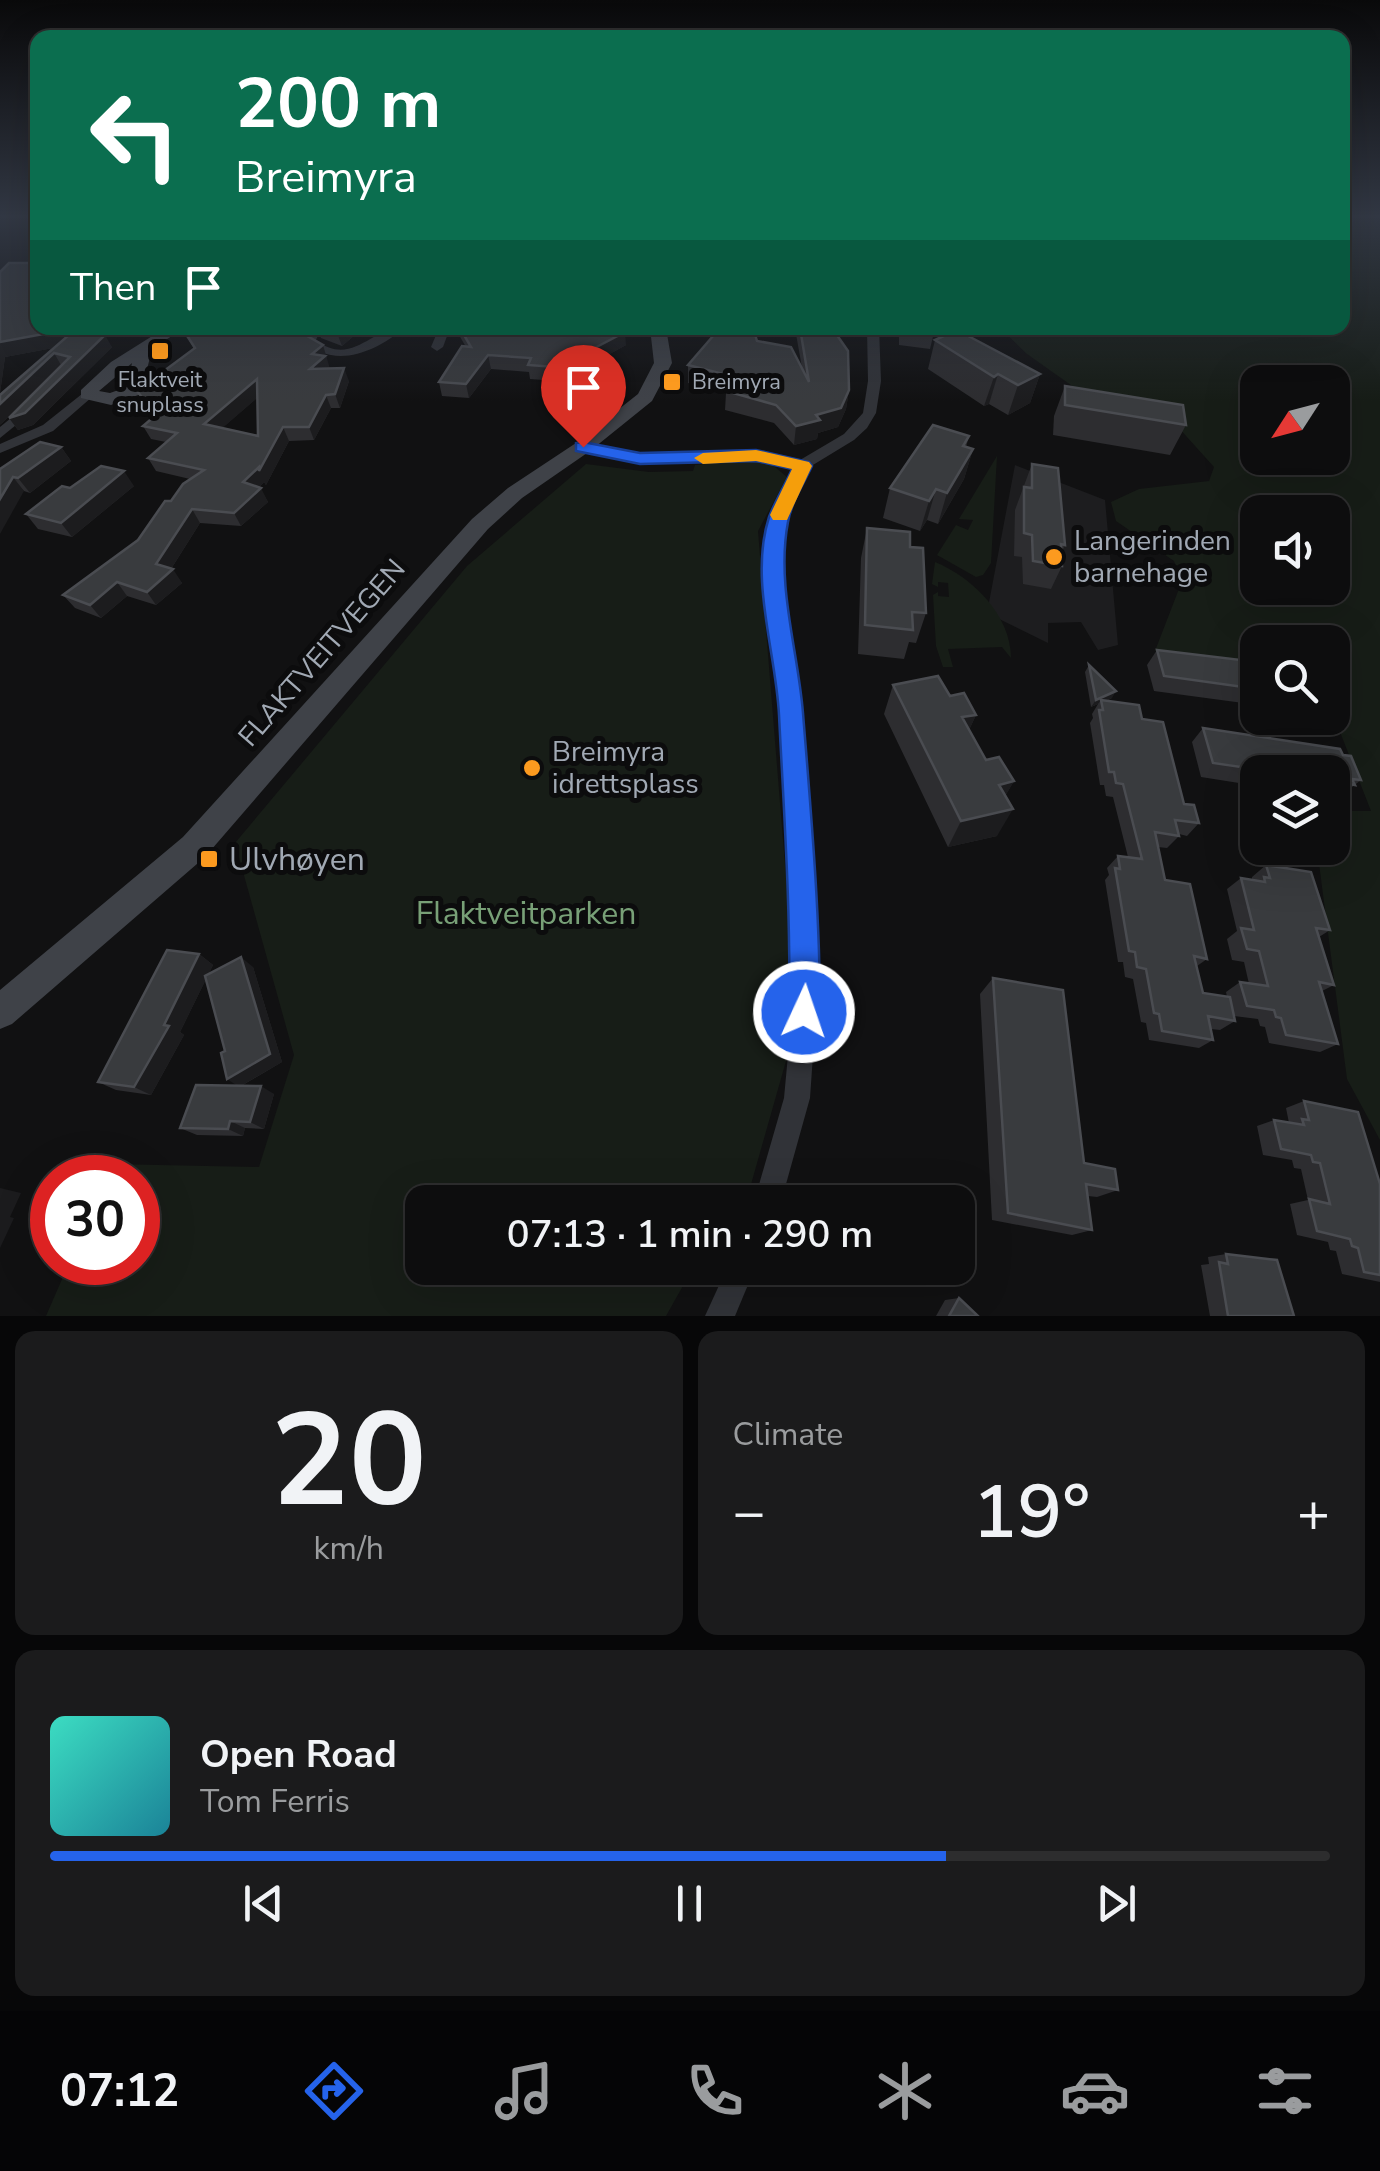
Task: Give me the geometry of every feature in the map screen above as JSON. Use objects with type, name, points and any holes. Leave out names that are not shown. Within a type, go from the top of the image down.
[{"type":"main road","points":[[87,394],[159,335]]},
{"type":"main road","name":"FLAKTVEITVEGEN","points":[[0,1012],[194,847],[480,524],[515,493],[583,447],[646,397],[662,364],[660,335]]},
{"type":"main road","points":[[87,394],[112,399],[134,390],[144,347]]},
{"type":"street","points":[[313,335],[310,342],[315,347],[339,353],[371,346],[388,335]]},
{"type":"street","points":[[437,347],[441,335]]},
{"type":"street","points":[[772,1185],[797,1098],[804,1012],[805,911],[796,834],[791,710],[773,570],[778,519],[802,466],[856,435],[866,423],[876,390],[873,335]]},
{"type":"street","points":[[0,449],[48,428],[87,394]]},
{"type":"street","points":[[0,434],[40,396]]},
{"type":"street","points":[[583,447],[640,458],[756,455],[802,466]]},
{"type":"street","points":[[720,1316],[734,1285]]},
{"type":"shaded area","name":"Langerinden barnehage","points":[[1015,465],[1105,500],[1118,645],[1098,650],[1081,622],[1048,623],[1048,643],[987,613]]},
{"type":"green space","points":[[1350,278],[1380,278],[1380,1140],[1347,1079],[1319,865],[1350,865],[1350,811],[1371,811],[1341,735],[1350,735],[1350,625],[1240,625],[1240,665],[1155,651],[1182,581],[1174,561],[1116,521],[1111,502],[1139,489],[1209,481],[1214,467],[1178,427],[1092,400],[1027,354],[1007,335],[1350,335]]},
{"type":"green space","points":[[997,456],[991,563],[983,575],[976,577],[937,555],[956,525],[968,530],[973,520],[959,519]]},
{"type":"green space","name":"Flaktveitparken","points":[[770,463],[787,477],[758,531],[789,914],[786,1061],[751,1185],[405,1185],[405,1285],[683,1285],[666,1316],[46,1316],[59,1285],[160,1285],[160,1165],[259,1167],[294,1055],[235,843],[467,566],[586,464],[649,472],[693,471],[695,465]]},
{"type":"green space","points":[[935,562],[962,577],[987,600],[1004,627],[1011,658],[1002,647],[948,649],[953,667],[943,667],[936,646],[933,595],[938,592],[938,596],[949,597],[948,583],[938,582],[938,587],[932,584]]},
{"type":"building","points":[[0,278],[30,278],[30,335],[38,335],[0,342]]},
{"type":"building","points":[[69,335],[105,335],[25,413],[9,418],[70,357],[54,353],[0,404],[0,395]]},
{"type":"building","points":[[187,335],[306,335],[323,345],[312,354],[325,356],[310,369],[344,368],[335,394],[326,395],[309,427],[283,427],[259,471],[259,467],[243,482],[261,488],[234,513],[192,509],[156,564],[173,569],[147,592],[117,582],[90,605],[63,595],[138,540],[165,501],[171,501],[183,484],[204,470],[148,458],[177,433],[143,426],[156,415],[137,391],[195,348]],"holes":[[[257,379],[258,436],[204,424]]]},
{"type":"building","points":[[464,335],[619,335],[572,360],[576,368],[558,372],[555,367],[528,365],[531,358],[488,355],[466,384],[439,382],[462,346],[471,347]]},
{"type":"building","points":[[714,335],[755,335],[757,341],[791,347],[809,382],[801,335],[837,335],[848,351],[849,390],[841,408],[816,415],[820,420],[796,426],[776,405],[726,391],[735,377],[688,365]]},
{"type":"building","points":[[946,335],[966,335],[1040,374],[1018,385],[998,374],[994,377],[935,340]]},
{"type":"building","points":[[1065,386],[1183,405],[1186,425],[1065,405]]},
{"type":"building","points":[[933,425],[969,436],[963,446],[973,449],[947,493],[936,489],[929,501],[890,488]]},
{"type":"building","points":[[40,442],[61,447],[18,478],[13,477],[0,499],[0,469]]},
{"type":"building","points":[[1032,464],[1058,468],[1065,545],[1061,544],[1062,566],[1033,561],[1032,535],[1024,533],[1024,487],[1032,488]]},
{"type":"building","points":[[101,466],[124,471],[61,523],[26,514],[62,486],[70,488]]},
{"type":"building","points":[[867,528],[910,532],[910,547],[923,548],[926,613],[912,612],[913,630],[865,625]]},
{"type":"building","points":[[1157,650],[1240,660],[1240,687],[1164,676]]},
{"type":"building","points":[[1089,665],[1116,691],[1096,700]]},
{"type":"building","points":[[938,676],[950,696],[964,693],[976,715],[962,717],[986,760],[999,757],[1014,781],[999,785],[1013,809],[961,821],[893,685]]},
{"type":"building","points":[[1101,700],[1139,705],[1142,719],[1163,722],[1184,804],[1194,805],[1199,823],[1175,820],[1179,836],[1155,832],[1165,880],[1190,884],[1207,959],[1194,956],[1203,993],[1230,997],[1235,1021],[1208,1016],[1213,1040],[1162,1031],[1159,1014],[1154,1013],[1146,969],[1137,967],[1135,952],[1129,951],[1115,868],[1120,869],[1118,856],[1142,859],[1123,784],[1116,783],[1114,772],[1109,772],[1099,710],[1103,710]]},
{"type":"building","points":[[1203,728],[1340,749],[1343,755],[1240,755],[1240,767],[1213,763]]},
{"type":"building","points":[[1350,756],[1361,780],[1352,779],[1355,785],[1350,784]]},
{"type":"building","points":[[1266,865],[1311,872],[1330,930],[1316,928],[1334,985],[1319,982],[1338,1044],[1286,1035],[1274,1010],[1247,1006],[1240,982],[1268,986],[1259,951],[1247,949],[1241,928],[1254,930],[1241,878],[1265,882],[1264,877],[1270,878]]},
{"type":"building","points":[[167,950],[199,954],[164,1025],[169,1026],[134,1087],[98,1082]]},
{"type":"building","points":[[241,957],[270,1054],[227,1079],[221,1053],[225,1051],[205,976]]},
{"type":"building","points":[[993,978],[1063,990],[1084,1163],[1115,1169],[1118,1190],[1086,1184],[1092,1230],[1008,1213]]},
{"type":"building","points":[[196,1085],[261,1086],[250,1122],[230,1121],[228,1129],[180,1128]]},
{"type":"building","points":[[1304,1101],[1358,1112],[1380,1184],[1380,1275],[1364,1272],[1358,1248],[1352,1246],[1350,1239],[1317,1231],[1309,1199],[1330,1204],[1320,1163],[1313,1162],[1311,1155],[1281,1149],[1274,1120],[1304,1125],[1302,1119],[1309,1120]]},
{"type":"building","points":[[1226,1254],[1277,1260],[1294,1316],[1228,1316],[1219,1262],[1228,1264]]},
{"type":"building","points":[[959,1298],[978,1316],[949,1316]]},
{"type":"slow traffic","points":[[703,458],[756,455],[802,466],[780,515]]},
{"type":"place","name":"Flaktveit snuplass","points":[[160,351]]},
{"type":"place","name":"Breimyra","points":[[672,382]]},
{"type":"place","name":"Langerinden barnehage","points":[[1054,557]]},
{"type":"place","name":"Breimyra idrettsplass","points":[[532,768]]},
{"type":"place","name":"Ulvhøyen","points":[[209,859]]},
{"type":"route","points":[[583,447],[605,454],[670,460],[756,455],[802,466],[778,519],[773,570],[791,710],[796,834],[807,956],[804,1012]]}]
